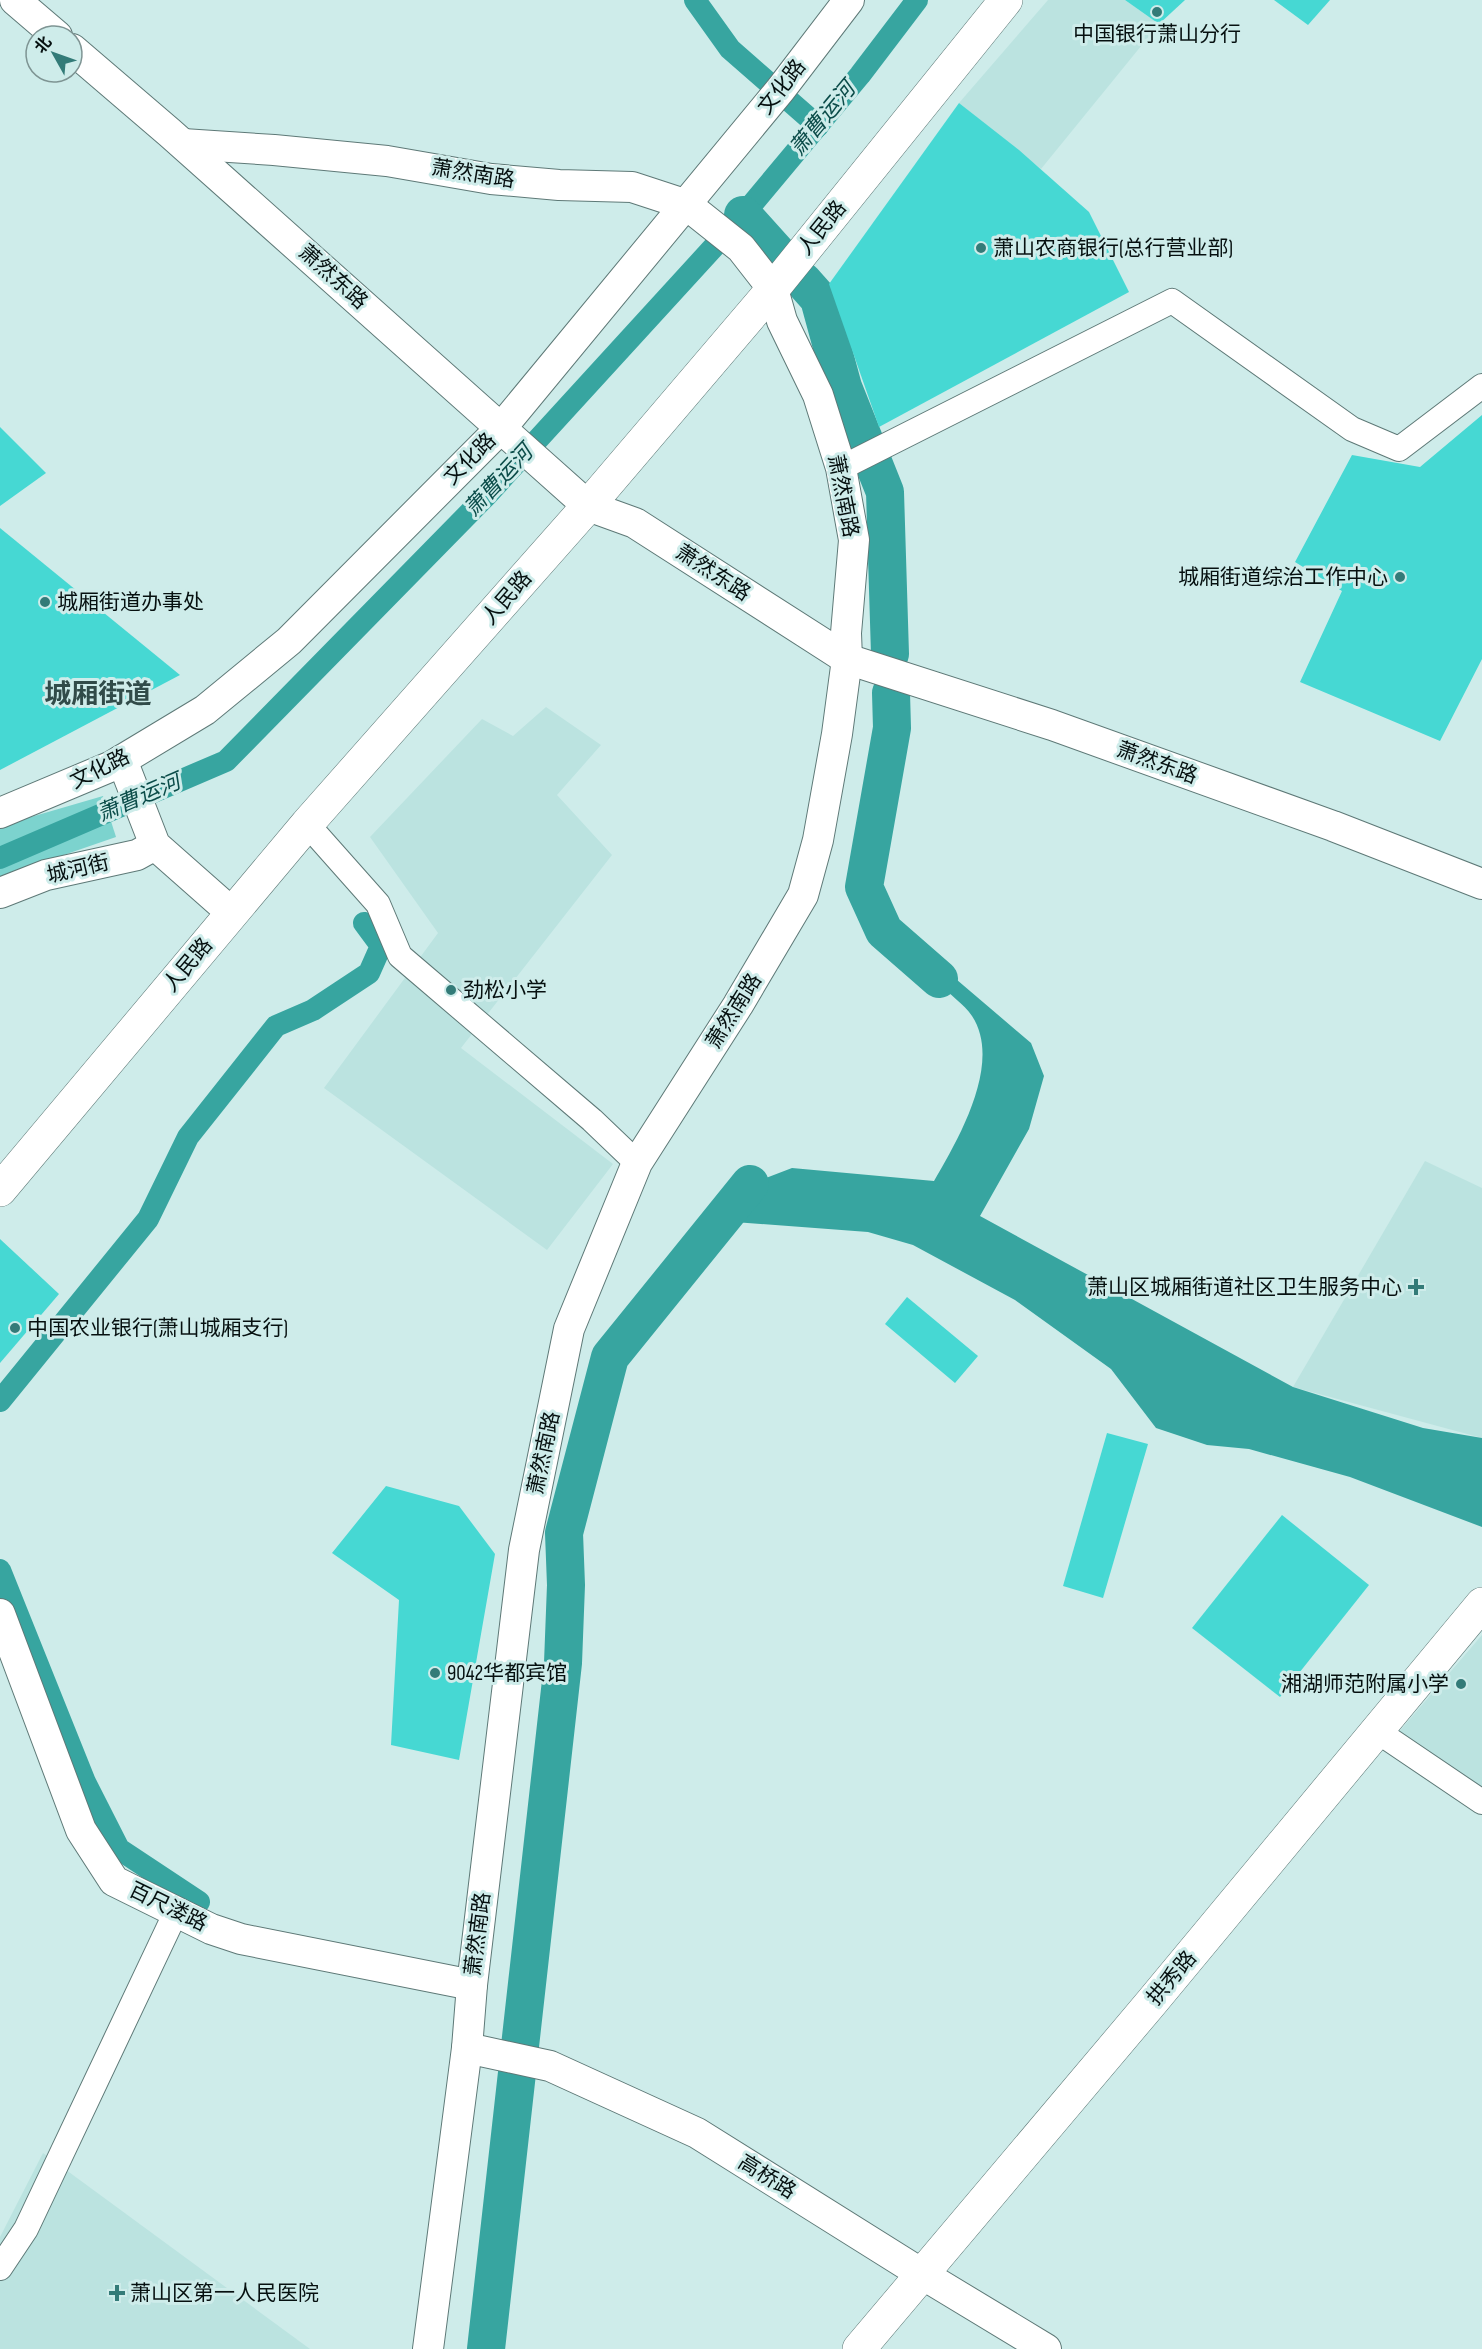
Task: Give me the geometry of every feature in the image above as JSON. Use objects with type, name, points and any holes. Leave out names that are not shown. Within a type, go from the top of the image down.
[{"type":"main road","name":"人民路","points":[[0,1190],[307,824],[588,506],[773,289],[1006,0]]},
{"type":"main road","name":"拱秀路","points":[[859,2349],[1482,1604]]},
{"type":"street","points":[[15,0],[43,24]]},
{"type":"street","name":"文化路","points":[[0,813],[122,760],[205,710],[289,641],[506,432],[692,210],[750,127],[782,89],[849,0]]},
{"type":"street","name":"萧然东路","points":[[84,59],[183,144],[588,506],[635,523],[847,659],[1053,725],[1333,826],[1482,884]]},
{"type":"street","name":"萧然南路","points":[[183,144],[387,160],[491,179],[559,185],[632,187],[692,210],[741,249],[773,289],[782,321],[818,396],[842,467],[854,540],[846,633],[847,659],[837,734],[818,840],[803,895],[738,1005],[637,1163],[569,1329],[526,1538],[472,1986],[467,2049],[428,2349]]},
{"type":"street","points":[[842,467],[1172,301],[1352,429],[1399,449],[1482,386]]},
{"type":"street","points":[[122,760],[155,845],[232,914]]},
{"type":"street","points":[[307,824],[378,904],[400,956],[592,1120],[637,1163]]},
{"type":"street","name":"城河街","points":[[0,893],[46,875],[138,855],[155,845]]},
{"type":"street","name":"百尺溇路","points":[[0,1614],[81,1830],[114,1881],[211,1929],[241,1939],[472,1986]]},
{"type":"street","points":[[1377,1731],[1482,1802]]},
{"type":"street","points":[[0,2268],[26,2229],[176,1912]]},
{"type":"street","name":"高桥路","points":[[467,2049],[550,2066],[697,2133],[1046,2349]]},
{"type":"shaded area","points":[[1048,0],[1125,0],[1159,24],[1041,169],[959,103]]},
{"type":"shaded area","name":"劲松小学","points":[[546,707],[601,745],[557,795],[612,855],[461,1048],[613,1164],[547,1250],[324,1088],[438,933],[370,837],[482,719],[513,736]]},
{"type":"shaded area","points":[[103,796],[116,837],[0,877],[0,826]]},
{"type":"shaded area","points":[[943,968],[1031,1043],[1044,1076],[1029,1129],[980,1216],[1293,1387],[1423,1428],[1482,1438],[1482,1527],[1350,1477],[1249,1449],[1207,1445],[1156,1428],[1111,1369],[1015,1300],[913,1245],[868,1232],[721,1221],[750,1184],[792,1168],[934,1181],[974,1101],[983,1056],[980,1035],[972,1016],[938,983]]},
{"type":"shaded area","name":"萧山区城厢街道社区卫生服务中心","points":[[1425,1161],[1482,1188],[1482,1438],[1293,1387]]},
{"type":"shaded area","name":"湘湖师范附属小学","points":[[1482,1635],[1482,1787],[1398,1733]]},
{"type":"shaded area","name":"萧山区第一人民医院","points":[[43,2153],[310,2349],[0,2349],[0,2237]]},
{"type":"building","name":"中国银行萧山分行","points":[[1125,0],[1185,0],[1159,24]]},
{"type":"building","name":"中国银行萧山分行","points":[[1274,0],[1330,0],[1308,25]]},
{"type":"building","name":"萧山农商银行(总行营业部)","points":[[959,103],[1019,150],[1089,212],[1129,292],[879,427],[829,284]]},
{"type":"building","name":"城厢街道综治工作中心","points":[[1482,415],[1482,659],[1440,741],[1300,682],[1342,591],[1295,562],[1352,455],[1420,467]]},
{"type":"building","points":[[0,427],[46,473],[0,506]]},
{"type":"building","name":"城厢街道办事处","points":[[0,528],[180,675],[0,770]]},
{"type":"building","name":"中国农业银行(萧山城厢支行)","points":[[0,1239],[59,1294],[0,1363]]},
{"type":"building","points":[[907,1297],[978,1356],[955,1383],[885,1324]]},
{"type":"building","points":[[1107,1433],[1148,1444],[1103,1598],[1063,1586]]},
{"type":"building","name":"9042华都宾馆","points":[[386,1486],[459,1506],[495,1554],[459,1760],[391,1745],[399,1600],[332,1553]]},
{"type":"building","points":[[1282,1515],[1369,1585],[1280,1697],[1192,1628]]},
{"type":"waterway","points":[[695,0],[730,49],[818,126]]},
{"type":"waterway","name":"萧曹运河","points":[[0,858],[226,761],[487,495],[743,215],[860,75],[917,0]]},
{"type":"waterway","points":[[743,215],[778,254]]},
{"type":"waterway","points":[[803,281],[819,299],[843,387],[885,492],[890,654]]},
{"type":"waterway","points":[[891,693],[892,728],[864,887],[884,931],[939,979]]},
{"type":"waterway","points":[[0,1401],[148,1219],[188,1137],[276,1026],[313,1010],[369,973],[381,946],[364,923]]},
{"type":"waterway","points":[[486,2349],[563,1663],[566,1585],[564,1533],[610,1357],[750,1184]]},
{"type":"waterway","points":[[0,1570],[85,1782],[119,1849],[199,1902]]},
{"type":"place","name":"中国银行萧山分行","points":[[1157,12]]},
{"type":"place","name":"萧山农商银行(总行营业部)","points":[[981,248]]},
{"type":"place","name":"城厢街道综治工作中心","points":[[1400,577]]},
{"type":"place","name":"城厢街道办事处","points":[[45,602]]},
{"type":"place","name":"劲松小学","points":[[451,990]]},
{"type":"place","name":"萧山区城厢街道社区卫生服务中心","points":[[1416,1287]]},
{"type":"place","name":"中国农业银行(萧山城厢支行)","points":[[15,1328]]},
{"type":"place","name":"9042华都宾馆","points":[[435,1673]]},
{"type":"place","name":"湘湖师范附属小学","points":[[1461,1684]]},
{"type":"place","name":"萧山区第一人民医院","points":[[117,2293]]},
{"type":"district","name":"城厢街道","points":[[98,695]]}]
